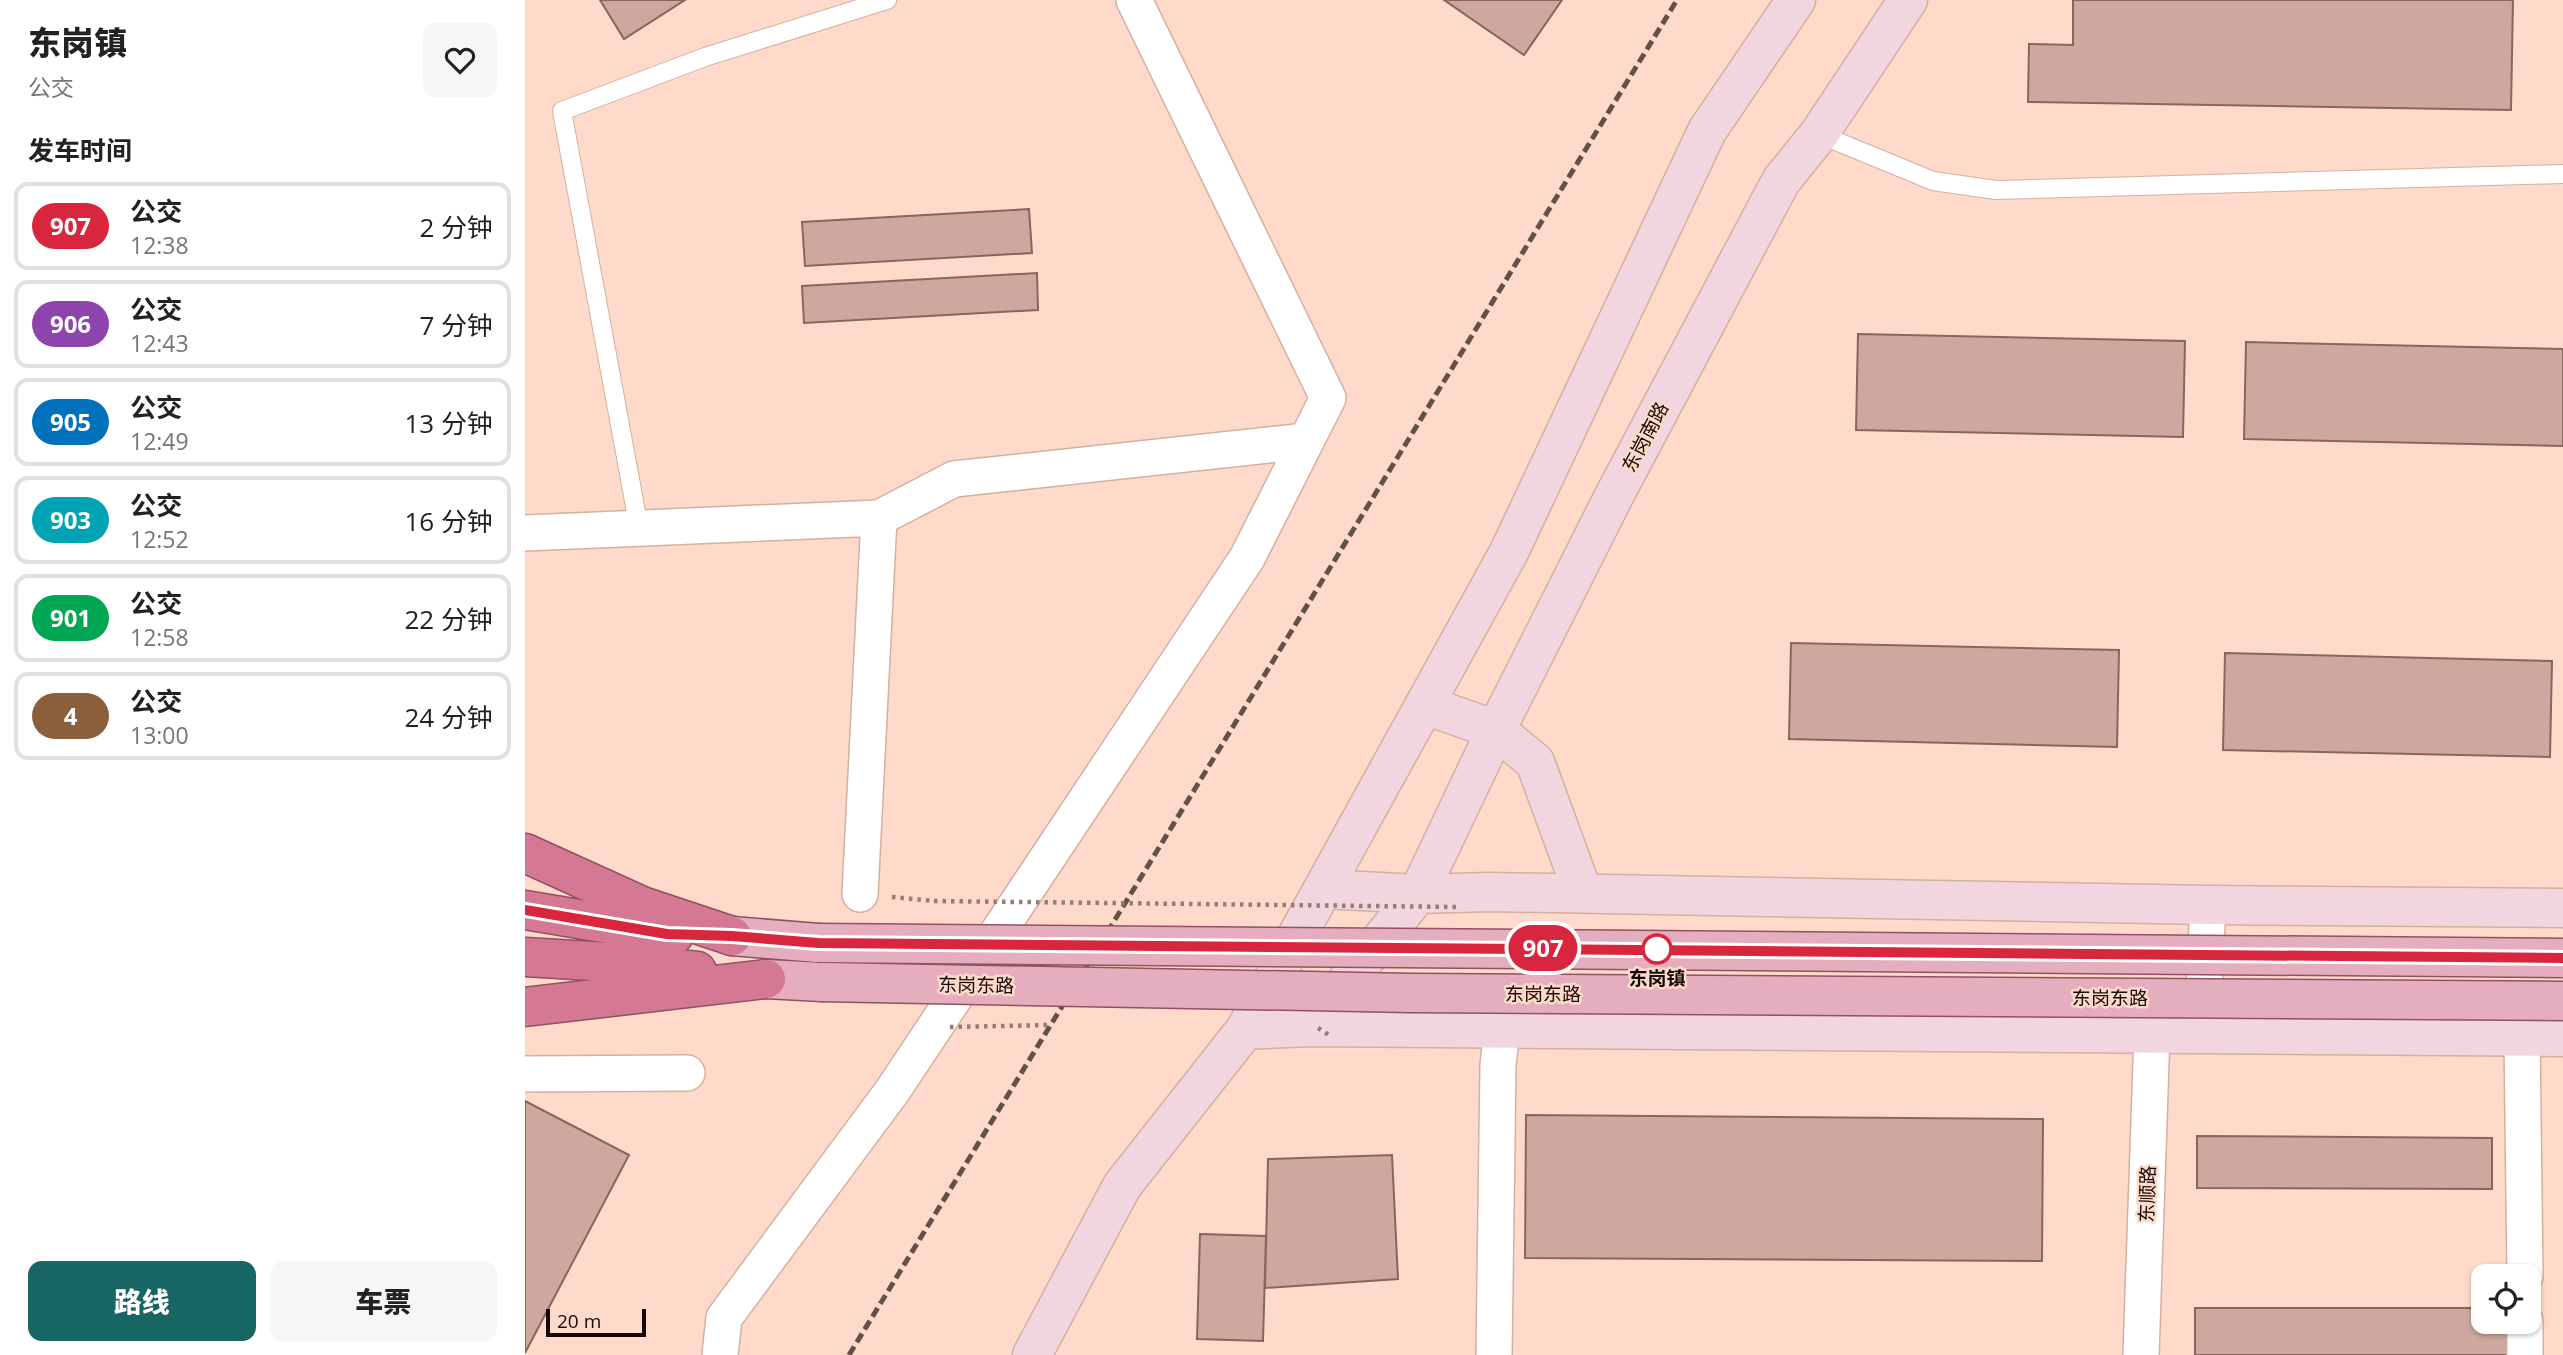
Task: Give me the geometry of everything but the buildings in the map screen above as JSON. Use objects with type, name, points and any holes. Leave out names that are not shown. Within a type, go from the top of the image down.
[{"type":"highway","points":[[525,853],[642,906],[732,936]]},
{"type":"highway","points":[[525,910],[667,934],[732,936]]},
{"type":"highway","name":"东岗东路","points":[[525,957],[624,963],[765,979]]},
{"type":"highway","points":[[525,969],[624,963]]},
{"type":"highway","points":[[525,1007],[765,979]]},
{"type":"main road","points":[[732,936],[818,943],[2563,958]]},
{"type":"main road","name":"东岗东路","points":[[765,979],[1425,993],[2563,1001]]},
{"type":"street","points":[[720,1355],[724,1318],[893,1090],[1240,569],[1328,398],[1134,0]]},
{"type":"street","points":[[1032,1355],[1122,1186],[1245,1030],[1509,552],[1707,131],[1796,0]]},
{"type":"street","name":"东岗南路","points":[[1310,1027],[1418,894],[1496,730],[1615,494],[1781,181],[1819,134],[1908,0]]},
{"type":"street","points":[[525,533],[879,518],[954,479],[1306,441]]},
{"type":"street","points":[[860,894],[879,518]]},
{"type":"street","points":[[1425,705],[1496,730],[1535,762],[1583,893]]},
{"type":"street","points":[[1324,889],[1418,894],[1583,893],[2208,905],[2563,908]]},
{"type":"street","points":[[2201,1034],[2208,905]]},
{"type":"street","points":[[1245,1030],[1310,1027],[2563,1037]]},
{"type":"street","points":[[1494,1355],[1498,1065],[1502,1029]]},
{"type":"street","name":"东顺路","points":[[2141,1355],[2152,1033]]},
{"type":"street","points":[[2522,1037],[2525,1264]]},
{"type":"street","points":[[525,1074],[687,1073]]},
{"type":"street","points":[[2525,1334],[2525,1355]]},
{"type":"lane","points":[[639,528],[562,111],[705,57],[887,0]]},
{"type":"lane","points":[[1819,134],[1933,181],[1996,190],[2563,174]]},
{"type":"path","points":[[934,901],[1457,907]]},
{"type":"railway","points":[[849,1355],[1677,0]]},
{"type":"bus line","name":"907","points":[[525,910],[667,934],[818,943],[2563,958]]},
{"type":"place","name":"东岗镇","points":[[1657,949]]}]
